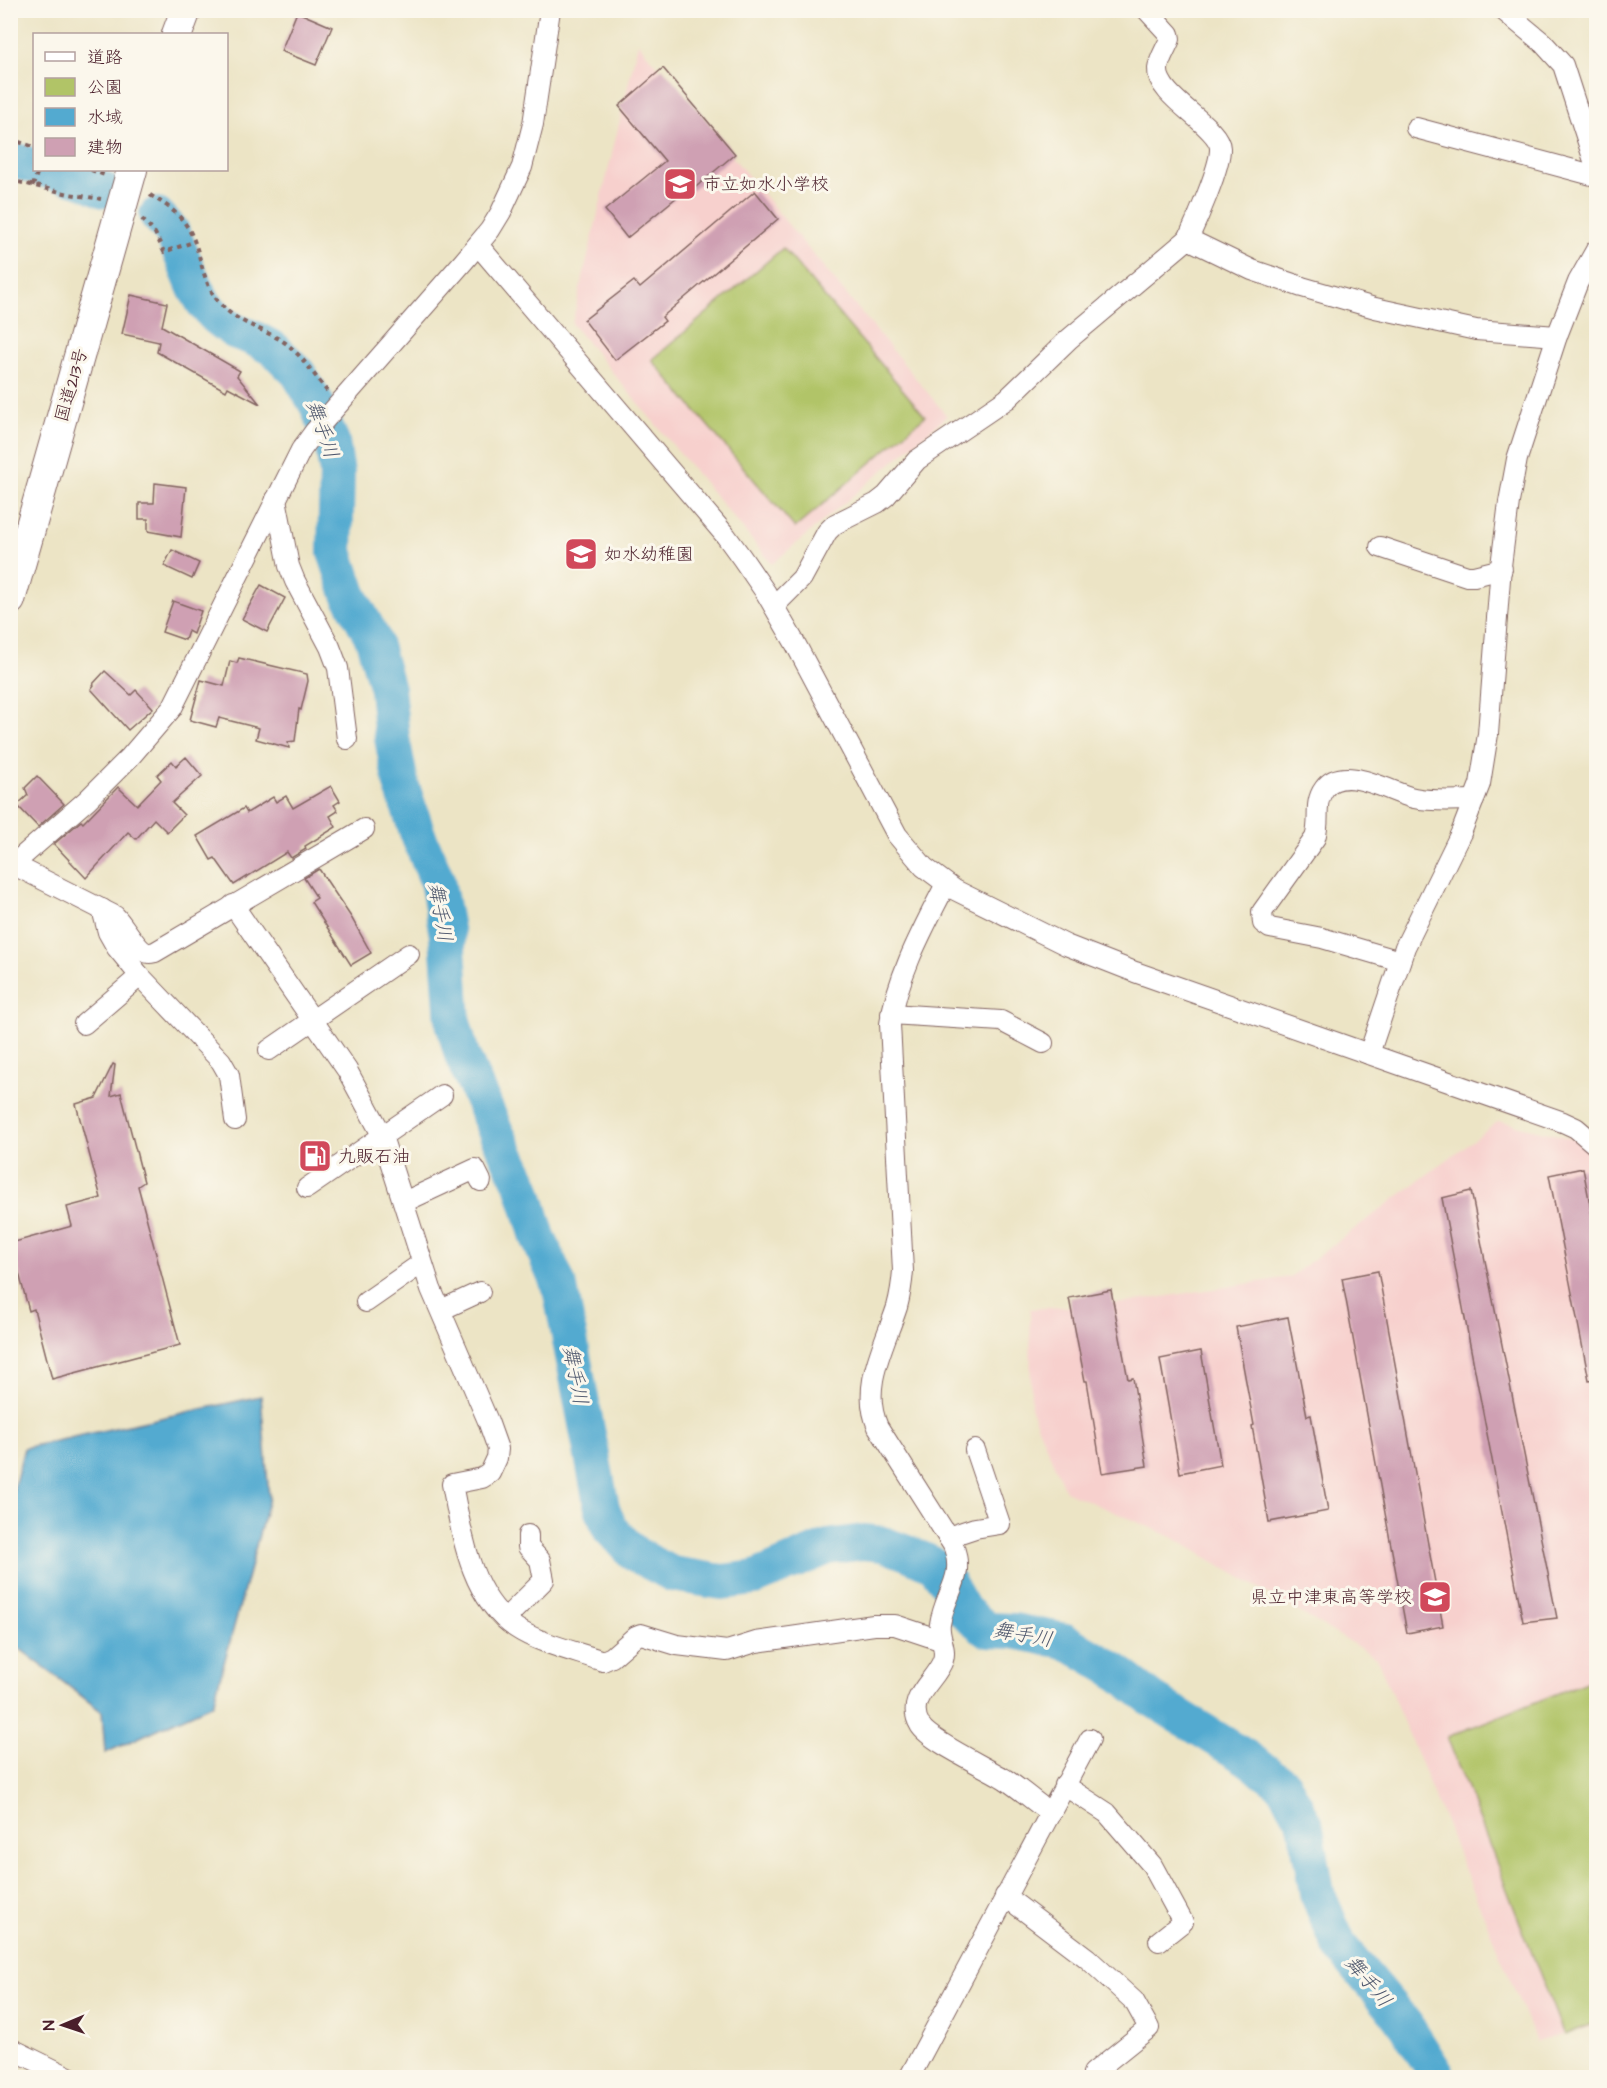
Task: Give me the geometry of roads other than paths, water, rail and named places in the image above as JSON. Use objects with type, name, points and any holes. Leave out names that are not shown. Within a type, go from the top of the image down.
[{"type":"highway","points":[[177,33],[186,10]]},
{"type":"highway","name":"国道213号","points":[[10,600],[127,179]]},
{"type":"street","points":[[364,829],[155,952],[149,953],[138,946],[115,916],[12,866],[87,800],[172,708],[301,450],[490,230],[522,167],[533,124],[550,10]]},
{"type":"street","points":[[774,606],[802,578],[826,532],[835,524],[877,503],[891,491],[917,460],[1007,399],[1050,356],[1188,239],[1196,224],[1219,159],[1221,145],[1214,135],[1171,94],[1158,75],[1158,68],[1170,39],[1169,34],[1147,10]]},
{"type":"street","points":[[1503,10],[1543,43],[1563,65],[1596,167]]},
{"type":"street","points":[[1416,128],[1596,176]]},
{"type":"street","points":[[1188,239],[1252,270],[1375,308],[1476,330],[1557,336]]},
{"type":"street","points":[[478,245],[726,536],[774,606],[897,835],[924,867],[946,884],[985,906],[1074,948],[1135,972],[1563,1122],[1576,1128],[1596,1145]]},
{"type":"street","points":[[1369,1054],[1417,918],[1461,833],[1484,766],[1509,502],[1517,459],[1557,336],[1578,282],[1596,250]]},
{"type":"street","points":[[276,499],[289,566],[330,647],[338,668],[347,739]]},
{"type":"street","points":[[1380,547],[1467,576],[1502,569]]},
{"type":"street","points":[[1400,961],[1322,938],[1270,928],[1263,923],[1262,912],[1315,838],[1318,826],[1318,801],[1330,783],[1338,779],[1356,779],[1427,800],[1474,800]]},
{"type":"street","points":[[946,884],[912,950],[891,1014],[890,1037],[903,1271],[897,1305],[875,1369],[871,1399],[878,1427],[948,1537],[957,1554],[959,1565],[940,1625],[940,1640],[944,1648],[942,1663],[917,1700],[917,1719],[920,1726],[927,1733],[1005,1779],[1049,1812]]},
{"type":"street","points":[[233,905],[347,1070],[382,1136],[422,1263],[498,1449],[497,1458],[490,1473],[482,1478],[452,1484],[469,1559],[485,1595],[505,1619],[530,1636],[603,1661],[612,1657],[641,1634],[678,1646],[727,1651],[756,1642],[874,1625],[895,1625],[940,1640]]},
{"type":"street","points":[[102,909],[108,932],[117,948],[140,976],[221,1061],[229,1075],[235,1120]]},
{"type":"street","points":[[269,1050],[409,954]]},
{"type":"street","points":[[84,1024],[140,976]]},
{"type":"street","points":[[891,1014],[1001,1021],[1044,1043]]},
{"type":"street","points":[[307,1188],[442,1095]]},
{"type":"street","points":[[404,1202],[475,1169],[481,1181]]},
{"type":"street","points":[[366,1302],[422,1263]]},
{"type":"street","points":[[441,1310],[480,1292]]},
{"type":"street","points":[[948,1537],[975,1528],[1000,1524],[975,1450]]},
{"type":"street","points":[[505,1619],[544,1580],[540,1560],[528,1547],[528,1536]]},
{"type":"street","points":[[909,2078],[1090,1739]]},
{"type":"street","points":[[1064,1785],[1107,1813],[1152,1865],[1183,1922],[1159,1941]]},
{"type":"street","points":[[1005,1896],[1087,1958],[1134,2001],[1149,2028],[1093,2073],[1096,2078]]},
{"type":"street","points":[[10,2048],[71,2078]]},
{"type":"water","points":[[261,1396],[269,1498],[213,1704],[105,1753],[102,1712],[11,1642],[11,1499],[24,1448]]},
{"type":"waterway","name":"舞手川","points":[[10,159],[33,166]]},
{"type":"waterway","name":"舞手川","points":[[50,171],[83,180],[104,190]]},
{"type":"waterway","name":"舞手川","points":[[157,215],[171,230],[195,288],[205,305],[234,331],[274,349],[298,373],[317,405],[332,442],[337,473],[335,552],[349,594],[373,639],[387,689],[392,738],[401,784],[418,835],[437,880],[447,935],[453,1022],[462,1055],[523,1187],[538,1237],[560,1288],[602,1508],[610,1529],[635,1554],[672,1574],[722,1582],[755,1578],[828,1547],[863,1542],[883,1544],[934,1565],[950,1586],[964,1611],[988,1630],[1013,1631],[1065,1641],[1116,1671],[1152,1699],[1247,1758],[1284,1785],[1305,1823],[1317,1893],[1339,1945],[1405,2024],[1439,2078]]},
{"type":"place","name":"市立如水小学校","points":[[680,184]]},
{"type":"place","name":"如水幼稚園","points":[[581,554]]},
{"type":"place","name":"九販石油","points":[[315,1156]]},
{"type":"place","name":"県立中津東高等学校","points":[[1435,1597]]}]
